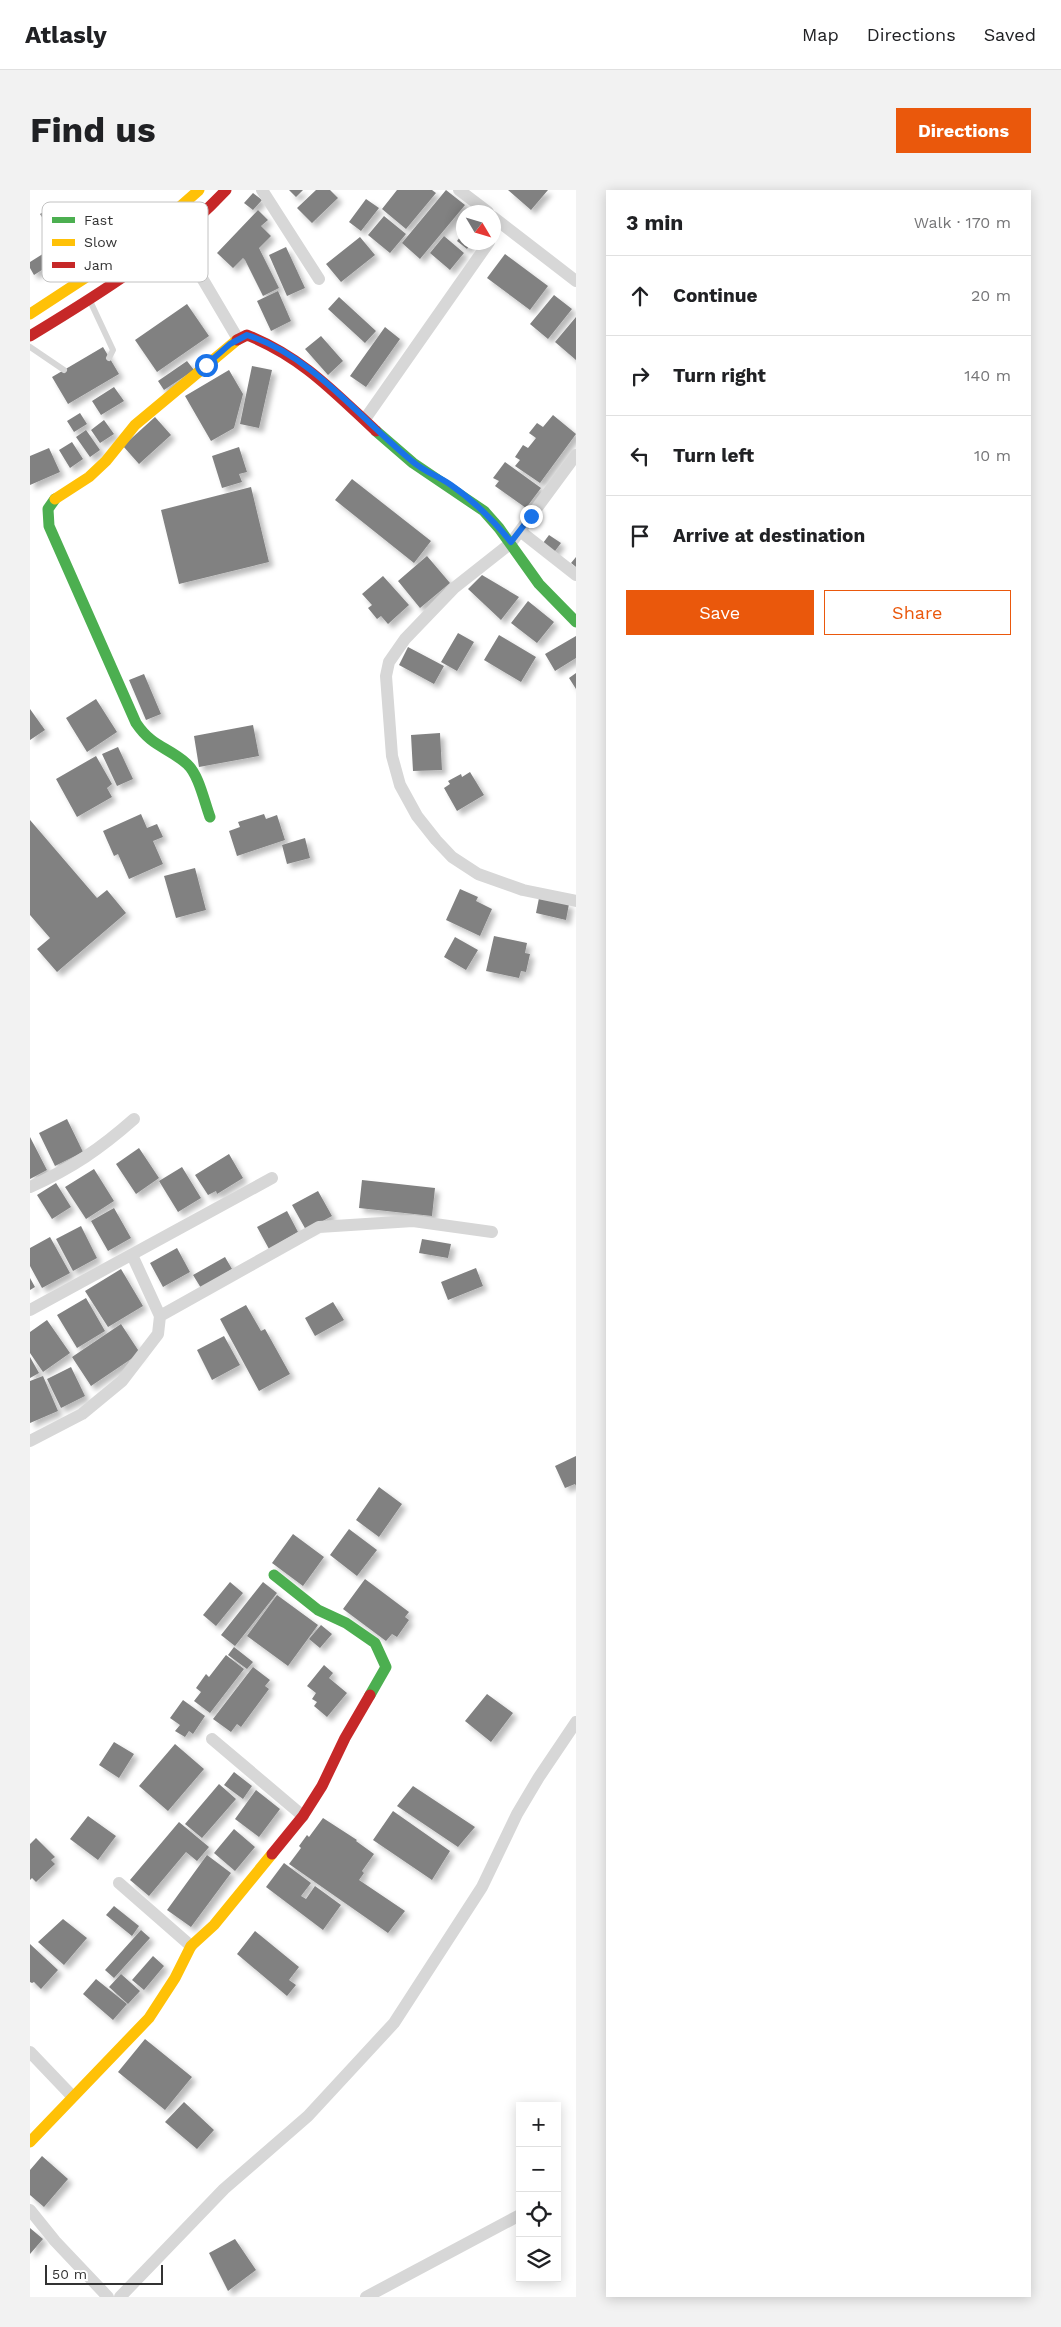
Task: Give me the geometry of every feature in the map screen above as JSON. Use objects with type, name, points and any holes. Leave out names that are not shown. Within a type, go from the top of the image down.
[{"type":"street","points":[[186,202],[199,190]]},
{"type":"street","points":[[208,209],[226,190]]},
{"type":"street","points":[[262,190],[320,279]]},
{"type":"street","points":[[459,190],[479,205]]},
{"type":"street","points":[[501,222],[576,281]]},
{"type":"street","points":[[365,419],[483,250]]},
{"type":"street","points":[[30,314],[82,282]]},
{"type":"street","points":[[30,336],[119,282]]},
{"type":"street","points":[[204,282],[238,339]]},
{"type":"street","points":[[210,817],[193,772],[187,764],[146,738],[136,723],[49,526],[48,509],[57,496],[89,477],[106,461],[135,425],[238,339],[247,335],[268,342],[309,368],[413,463],[451,485],[492,518],[511,542],[539,584],[576,622]]},
{"type":"street","points":[[576,455],[511,542],[454,588],[405,638],[388,662],[386,676],[392,756],[400,785],[416,816],[452,857],[478,874],[523,890],[576,901]]},
{"type":"street","points":[[520,531],[576,575]]},
{"type":"street","points":[[30,1187],[64,1172],[102,1147],[134,1119]]},
{"type":"street","points":[[30,1310],[272,1178]]},
{"type":"street","points":[[160,1316],[319,1227],[413,1221],[492,1232]]},
{"type":"street","points":[[30,1441],[82,1414],[122,1381],[158,1334],[160,1316],[132,1255]]},
{"type":"street","points":[[30,2142],[72,2096],[149,2018],[176,1978],[191,1946],[226,1911],[303,1816],[322,1786],[345,1738],[386,1668],[375,1643],[346,1624],[318,1610],[274,1575]]},
{"type":"street","points":[[120,2297],[224,2190],[308,2116],[394,2023],[482,1887],[517,1814],[576,1722]]},
{"type":"street","points":[[212,1739],[303,1816]]},
{"type":"street","points":[[119,1883],[191,1946]]},
{"type":"street","points":[[30,2052],[72,2096]]},
{"type":"street","points":[[30,2210],[55,2241],[108,2297]]},
{"type":"street","points":[[366,2297],[516,2217]]},
{"type":"lane","points":[[89,300],[113,350],[109,358]]},
{"type":"lane","points":[[30,347],[64,370]]},
{"type":"building","points":[[289,190],[303,190],[296,197]]},
{"type":"building","points":[[316,190],[330,190],[338,198],[312,223],[297,208]]},
{"type":"building","points":[[397,190],[432,190],[436,193],[406,229],[382,209]]},
{"type":"building","points":[[446,190],[465,205],[456,205],[456,216],[420,259],[402,243]]},
{"type":"building","points":[[508,190],[548,190],[531,210]]},
{"type":"building","points":[[253,193],[262,200],[253,210],[244,203]]},
{"type":"building","points":[[366,199],[379,208],[361,231],[349,222]]},
{"type":"building","points":[[258,210],[268,220],[261,226],[271,236],[259,248],[279,288],[263,296],[243,258],[233,268],[217,253]]},
{"type":"building","points":[[384,216],[406,234],[390,253],[368,235]]},
{"type":"building","points":[[444,236],[456,246],[456,250],[460,250],[464,253],[450,270],[430,253]]},
{"type":"building","points":[[360,237],[375,255],[341,282],[326,264]]},
{"type":"building","points":[[286,247],[305,288],[287,296],[269,255]]},
{"type":"building","points":[[42,254],[42,270],[34,275],[30,268],[30,262]]},
{"type":"building","points":[[505,254],[548,286],[530,310],[487,278]]},
{"type":"building","points":[[278,291],[291,321],[271,331],[257,301]]},
{"type":"building","points":[[554,295],[572,309],[548,339],[530,324]]},
{"type":"building","points":[[339,297],[376,331],[365,343],[328,309]]},
{"type":"building","points":[[187,304],[209,336],[157,372],[135,340]]},
{"type":"building","points":[[576,317],[576,360],[555,342]]},
{"type":"building","points":[[385,327],[400,339],[366,387],[350,376]]},
{"type":"building","points":[[321,336],[343,361],[328,375],[305,349]]},
{"type":"building","points":[[103,347],[119,374],[68,404],[52,377]]},
{"type":"building","points":[[187,361],[194,370],[164,390],[158,381]]},
{"type":"building","points":[[252,366],[272,370],[259,428],[240,424]]},
{"type":"building","points":[[229,370],[243,394],[234,428],[211,441],[185,396]]},
{"type":"building","points":[[114,387],[124,401],[101,415],[92,401]]},
{"type":"building","points":[[80,413],[87,424],[74,432],[67,421]]},
{"type":"building","points":[[553,415],[576,434],[540,483],[515,466],[520,460],[515,457],[523,445],[528,448],[536,438],[529,433],[537,423],[543,427]]},
{"type":"building","points":[[155,417],[171,435],[139,464],[123,446]]},
{"type":"building","points":[[104,420],[114,434],[100,443],[91,430]]},
{"type":"building","points":[[86,430],[100,450],[90,457],[76,437]]},
{"type":"building","points":[[72,442],[83,459],[70,468],[59,450]]},
{"type":"building","points":[[239,447],[247,472],[239,474],[242,482],[222,488],[212,456]]},
{"type":"building","points":[[49,448],[60,472],[30,485],[30,456]]},
{"type":"building","points":[[505,462],[541,488],[526,508],[495,486],[499,481],[493,478]]},
{"type":"building","points":[[352,479],[431,541],[414,563],[335,500]]},
{"type":"building","points":[[251,487],[269,562],[179,584],[161,510]]},
{"type":"building","points":[[549,535],[561,543],[552,555],[540,547]]},
{"type":"building","points":[[427,556],[450,583],[420,608],[398,581]]},
{"type":"building","points":[[576,557],[576,567],[571,563]]},
{"type":"building","points":[[482,575],[519,597],[501,620],[468,589]]},
{"type":"building","points":[[383,576],[409,605],[388,624],[381,616],[377,619],[368,608],[372,605],[362,594]]},
{"type":"building","points":[[528,601],[554,622],[537,643],[511,623]]},
{"type":"building","points":[[458,633],[474,642],[457,671],[441,662]]},
{"type":"building","points":[[499,635],[536,657],[521,682],[484,660]]},
{"type":"building","points":[[576,636],[576,658],[555,671],[545,654]]},
{"type":"building","points":[[408,647],[444,666],[434,684],[399,665]]},
{"type":"building","points":[[576,673],[576,689],[569,678]]},
{"type":"building","points":[[144,674],[161,714],[146,720],[129,680]]},
{"type":"building","points":[[96,699],[117,732],[87,752],[66,718]]},
{"type":"building","points":[[30,709],[45,730],[30,740]]},
{"type":"building","points":[[253,725],[259,756],[199,767],[194,736]]},
{"type":"building","points":[[440,733],[442,770],[413,771],[411,735]]},
{"type":"building","points":[[118,747],[133,779],[117,786],[102,754]]},
{"type":"building","points":[[96,756],[112,784],[107,788],[112,797],[77,817],[56,779]]},
{"type":"building","points":[[470,772],[484,795],[457,811],[444,788],[450,784],[448,781],[461,774],[462,777]]},
{"type":"building","points":[[141,814],[147,828],[157,824],[163,837],[153,841],[163,864],[129,879],[118,854],[114,856],[103,831]]},
{"type":"building","points":[[264,814],[266,819],[277,815],[285,840],[237,856],[229,831],[240,827],[238,822]]},
{"type":"building","points":[[30,820],[97,898],[107,890],[126,913],[57,972],[37,949],[50,938],[30,915]]},
{"type":"building","points":[[305,838],[310,858],[287,864],[282,845]]},
{"type":"building","points":[[195,868],[206,910],[176,918],[164,876]]},
{"type":"building","points":[[460,889],[478,897],[476,901],[492,909],[480,936],[446,920]]},
{"type":"building","points":[[539,898],[569,904],[566,920],[536,913]]},
{"type":"building","points":[[494,936],[527,943],[525,953],[530,954],[526,972],[521,971],[519,978],[486,971]]},
{"type":"building","points":[[455,937],[478,950],[466,970],[444,957]]},
{"type":"building","points":[[67,1119],[83,1152],[55,1166],[39,1133]]},
{"type":"building","points":[[30,1137],[47,1170],[30,1179]]},
{"type":"building","points":[[139,1148],[159,1178],[136,1194],[116,1164]]},
{"type":"building","points":[[229,1154],[243,1178],[217,1194],[216,1191],[208,1195],[195,1175]]},
{"type":"building","points":[[182,1167],[201,1198],[178,1212],[159,1181]]},
{"type":"building","points":[[94,1169],[114,1201],[86,1219],[65,1187]]},
{"type":"building","points":[[362,1180],[435,1188],[432,1216],[359,1208]]},
{"type":"building","points":[[56,1183],[71,1207],[52,1219],[37,1195]]},
{"type":"building","points":[[318,1191],[332,1216],[306,1230],[292,1205]]},
{"type":"building","points":[[114,1208],[131,1238],[108,1251],[91,1221]]},
{"type":"building","points":[[287,1211],[298,1232],[269,1249],[257,1227]]},
{"type":"building","points":[[81,1226],[97,1258],[73,1271],[56,1239]]},
{"type":"building","points":[[50,1237],[70,1273],[42,1288],[30,1266],[30,1248]]},
{"type":"building","points":[[422,1239],[451,1244],[448,1258],[419,1253]]},
{"type":"building","points":[[177,1248],[190,1272],[163,1287],[150,1263]]},
{"type":"building","points":[[225,1257],[232,1269],[201,1288],[193,1275]]},
{"type":"building","points":[[476,1268],[483,1286],[448,1300],[441,1282]]},
{"type":"building","points":[[121,1269],[143,1306],[108,1327],[85,1291]]},
{"type":"building","points":[[30,1278],[35,1287],[30,1290]]},
{"type":"building","points":[[86,1298],[105,1331],[77,1348],[57,1315]]},
{"type":"building","points":[[333,1302],[344,1320],[315,1336],[305,1318]]},
{"type":"building","points":[[246,1305],[261,1331],[265,1329],[290,1374],[259,1391],[220,1319]]},
{"type":"building","points":[[47,1320],[70,1353],[43,1372],[30,1353],[30,1332]]},
{"type":"building","points":[[121,1324],[140,1353],[91,1386],[72,1357]]},
{"type":"building","points":[[224,1336],[240,1365],[212,1380],[197,1350]]},
{"type":"building","points":[[30,1357],[39,1373],[30,1378]]},
{"type":"building","points":[[71,1367],[85,1396],[61,1408],[47,1379]]},
{"type":"building","points":[[43,1376],[58,1411],[30,1423],[30,1381]]},
{"type":"building","points":[[576,1456],[576,1486],[575,1484],[565,1488],[555,1466]]},
{"type":"building","points":[[379,1487],[402,1504],[379,1537],[356,1520]]},
{"type":"building","points":[[349,1529],[377,1550],[357,1576],[330,1555]]},
{"type":"building","points":[[293,1534],[324,1557],[303,1586],[272,1563]]},
{"type":"building","points":[[365,1579],[409,1612],[405,1617],[409,1620],[397,1637],[392,1634],[386,1641],[343,1609]]},
{"type":"building","points":[[230,1582],[243,1593],[216,1626],[203,1615]]},
{"type":"building","points":[[263,1582],[277,1593],[235,1646],[221,1635]]},
{"type":"building","points":[[277,1595],[318,1625],[288,1666],[247,1636]]},
{"type":"building","points":[[321,1625],[332,1634],[320,1648],[309,1639]]},
{"type":"building","points":[[234,1647],[253,1662],[247,1669],[228,1655]]},
{"type":"building","points":[[226,1655],[244,1669],[210,1713],[194,1701],[201,1692],[196,1688],[206,1674],[209,1677]]},
{"type":"building","points":[[324,1665],[333,1673],[329,1678],[347,1693],[327,1717],[314,1706],[317,1702],[312,1699],[316,1693],[307,1686]]},
{"type":"building","points":[[253,1667],[270,1680],[265,1686],[269,1689],[241,1727],[237,1724],[231,1732],[213,1719]]},
{"type":"building","points":[[487,1694],[513,1713],[491,1742],[465,1721]]},
{"type":"building","points":[[183,1700],[205,1716],[193,1734],[189,1731],[185,1737],[175,1731],[180,1725],[170,1718]]},
{"type":"building","points":[[114,1742],[134,1754],[119,1778],[99,1765]]},
{"type":"building","points":[[175,1744],[204,1769],[168,1811],[139,1786]]},
{"type":"building","points":[[234,1772],[252,1786],[243,1799],[224,1785]]},
{"type":"building","points":[[219,1784],[236,1799],[202,1838],[185,1824]]},
{"type":"building","points":[[413,1786],[475,1827],[458,1847],[397,1806]]},
{"type":"building","points":[[256,1790],[280,1809],[259,1837],[235,1819]]},
{"type":"building","points":[[393,1811],[450,1851],[432,1880],[373,1840]]},
{"type":"building","points":[[88,1816],[116,1836],[98,1860],[70,1839]]},
{"type":"building","points":[[323,1818],[357,1840],[374,1854],[362,1871],[364,1873],[359,1880],[405,1911],[388,1933],[289,1864],[301,1848],[299,1846],[307,1835],[309,1837]]},
{"type":"building","points":[[179,1822],[209,1847],[197,1861],[186,1852],[149,1896],[130,1880]]},
{"type":"building","points":[[234,1829],[255,1847],[235,1871],[214,1853]]},
{"type":"building","points":[[36,1838],[55,1857],[51,1860],[55,1864],[36,1882],[32,1878],[30,1880],[30,1844]]},
{"type":"building","points":[[207,1855],[231,1873],[191,1927],[167,1910]]},
{"type":"building","points":[[284,1863],[311,1883],[301,1896],[306,1899],[315,1886],[341,1905],[323,1930],[266,1887]]},
{"type":"building","points":[[114,1906],[139,1926],[132,1936],[106,1915]]},
{"type":"building","points":[[63,1919],[87,1938],[64,1965],[38,1942]]},
{"type":"building","points":[[141,1930],[150,1938],[114,1978],[105,1970]]},
{"type":"building","points":[[255,1931],[299,1967],[289,1980],[296,1985],[287,1996],[237,1954]]},
{"type":"building","points":[[30,1944],[58,1970],[41,1989],[34,1982],[30,1982]]},
{"type":"building","points":[[153,1956],[164,1966],[144,1990],[132,1980]]},
{"type":"building","points":[[121,1974],[140,1991],[128,2004],[109,1987]]},
{"type":"building","points":[[96,1979],[127,2004],[113,2020],[83,1994]]},
{"type":"building","points":[[145,2039],[192,2077],[165,2110],[118,2072]]},
{"type":"building","points":[[184,2102],[214,2130],[197,2149],[165,2122]]},
{"type":"building","points":[[42,2156],[68,2179],[44,2207],[30,2195],[30,2170]]},
{"type":"building","points":[[30,2228],[43,2239],[30,2254]]},
{"type":"building","points":[[235,2239],[256,2270],[228,2291],[209,2253]]},
{"type":"traffic: fast","points":[[376,431],[413,463],[484,511],[499,528],[539,584],[576,622]]},
{"type":"traffic: fast","points":[[55,499],[48,509],[49,526],[136,723],[148,737],[180,758],[191,769],[198,781],[210,817]]},
{"type":"traffic: fast","points":[[274,1575],[318,1610],[346,1623],[375,1643],[386,1667],[370,1695]]},
{"type":"traffic: slow","points":[[185,202],[199,190]]},
{"type":"traffic: slow","points":[[30,314],[79,282]]},
{"type":"traffic: slow","points":[[55,499],[89,477],[106,461],[135,425],[237,340]]},
{"type":"traffic: slow","points":[[30,2142],[149,2018],[175,1978],[191,1946],[214,1925],[272,1854]]},
{"type":"traffic: jam","points":[[208,208],[226,190]]},
{"type":"traffic: jam","points":[[30,336],[115,282]]},
{"type":"traffic: jam","points":[[237,340],[247,335],[267,344],[301,365],[331,389],[376,431]]},
{"type":"traffic: jam","points":[[272,1854],[303,1816],[322,1786],[345,1738],[370,1695]]},
{"type":"route","points":[[206,365],[230,344],[247,335],[268,342],[309,368],[413,463],[451,485],[492,518],[511,542],[531,516]]}]
